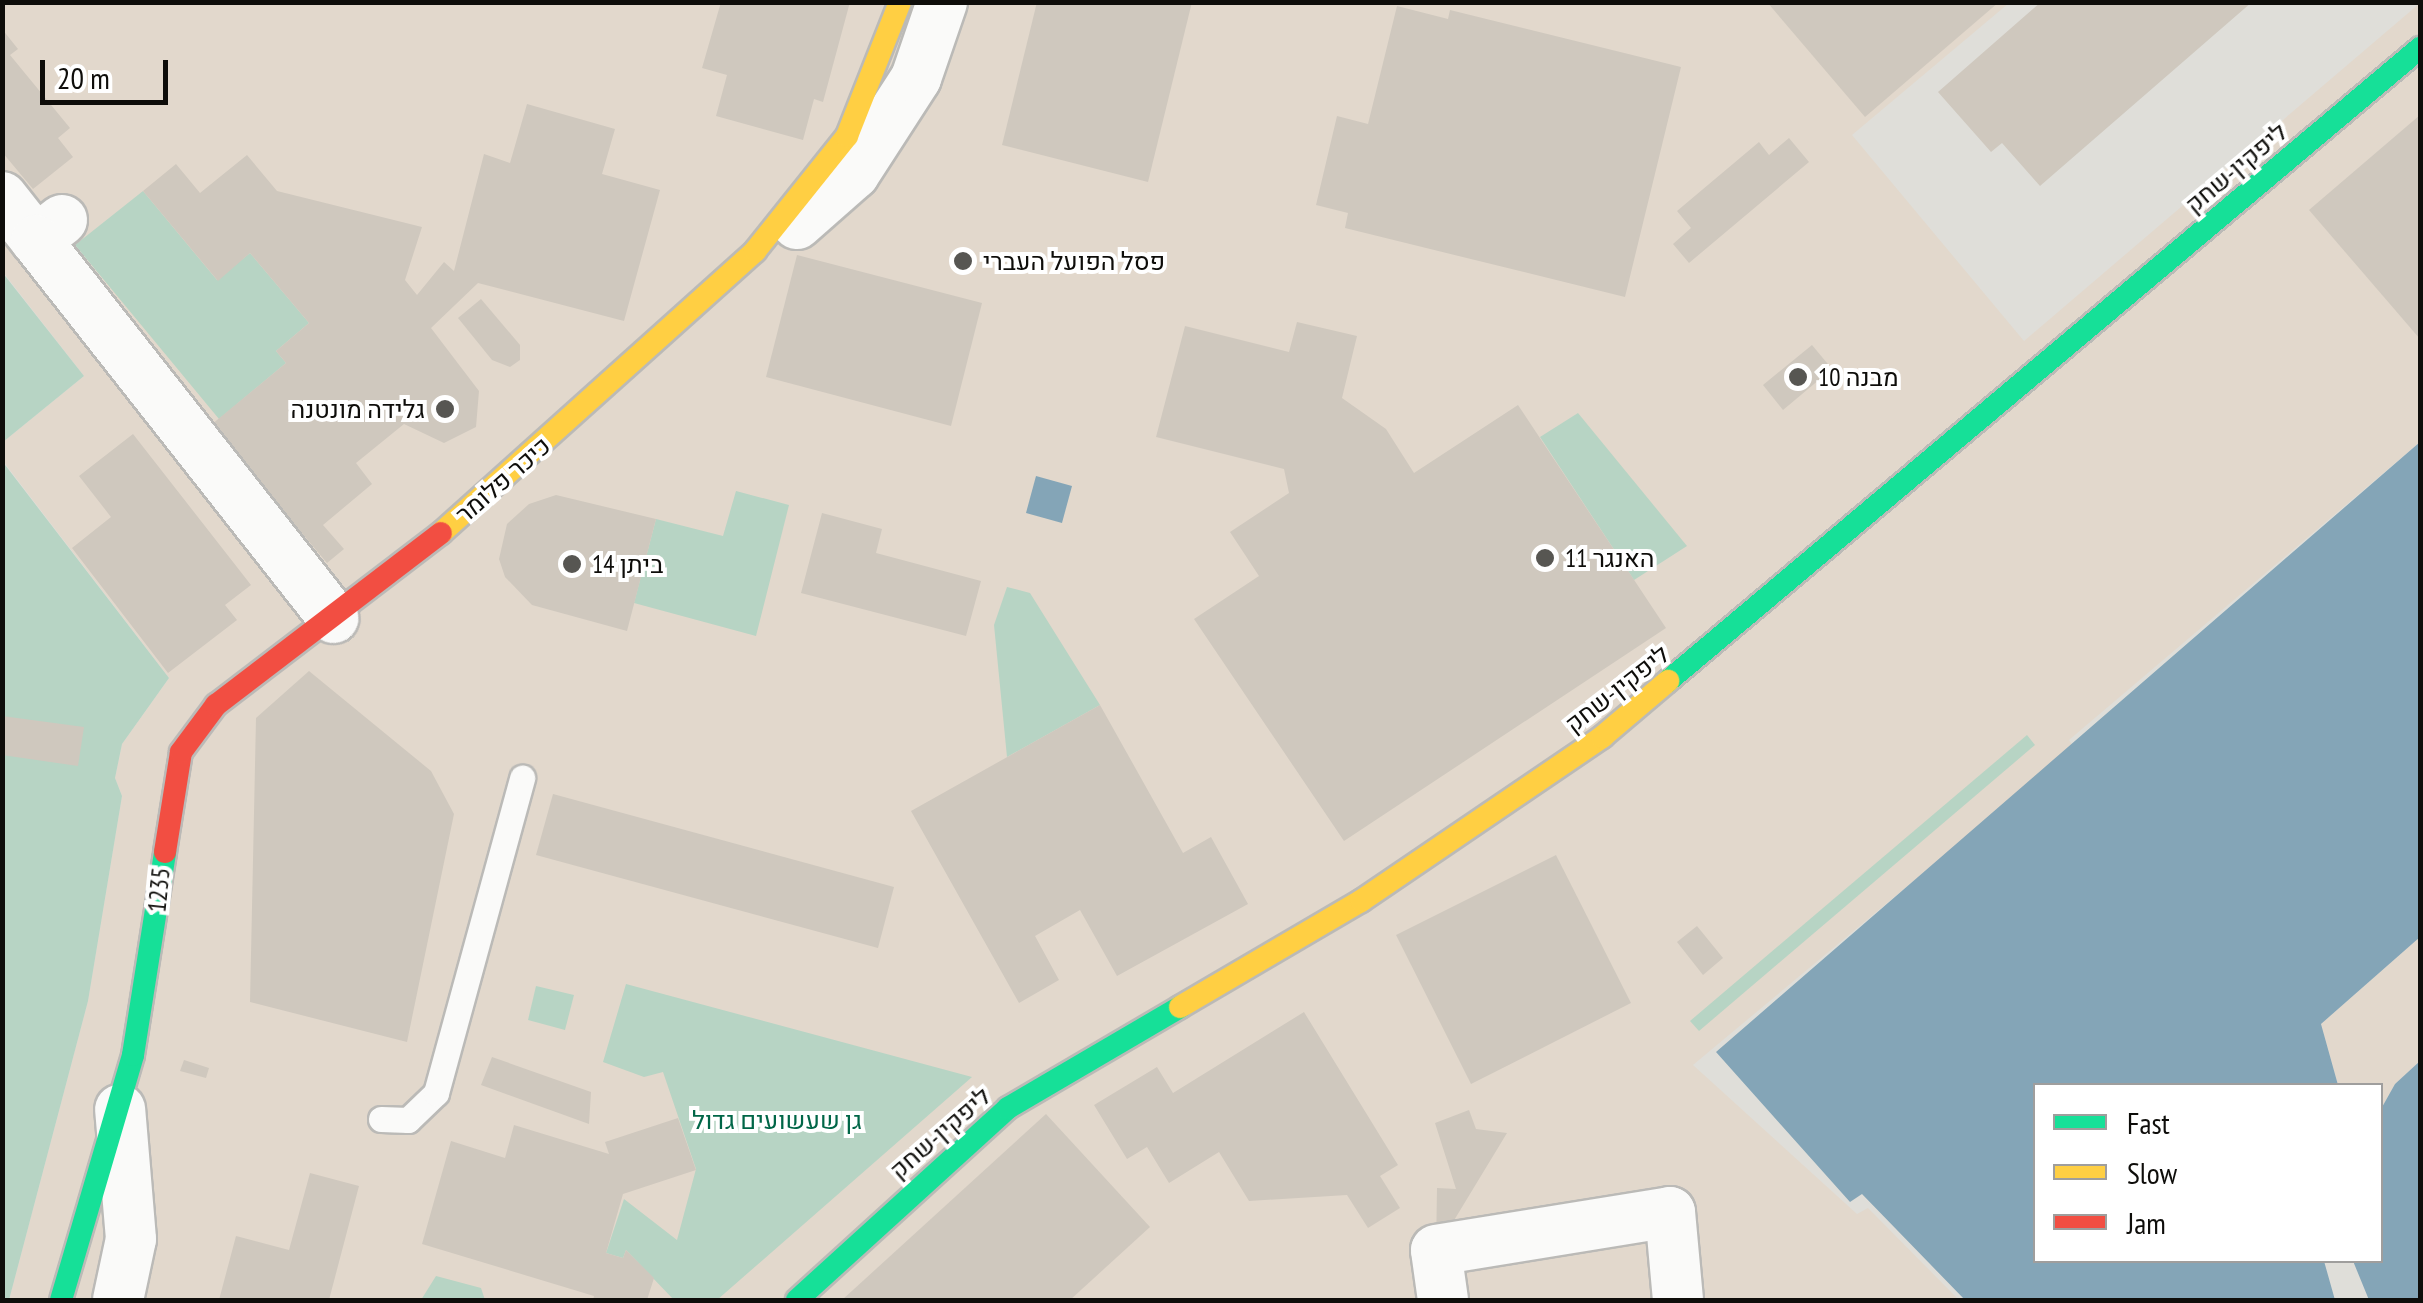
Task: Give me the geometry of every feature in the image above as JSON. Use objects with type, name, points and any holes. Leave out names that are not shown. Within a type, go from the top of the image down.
[{"type":"street","name":"כיכר פלומר","points":[[755,252],[847,136],[900,2]]},
{"type":"street","name":"כיכר פלומר","points":[[236,690],[333,618],[576,417],[755,252],[854,174],[916,78],[942,2]]},
{"type":"street","name":"ליפקין-שחק","points":[[796,1300],[1008,1108],[1361,901],[1602,737],[2420,48]]},
{"type":"street","points":[[2,197],[49,230],[333,618]]},
{"type":"street","name":"1235","points":[[89,1300],[120,1109],[150,962],[172,780],[202,720],[236,690]]},
{"type":"street","name":"1235","points":[[61,1300],[120,1109]]},
{"type":"street","name":"1235","points":[[118,1300],[131,1239],[120,1109]]},
{"type":"street","points":[[1443,1300],[1436,1250],[1670,1212],[1678,1300]]},
{"type":"lane","points":[[381,1119],[408,1120],[436,1093],[522,778]]},
{"type":"shaded area","points":[[3,3],[2009,3],[1852,135],[2024,341],[2420,3],[2420,442],[2069,740],[2074,747],[1693,1065],[1857,1214],[1868,1208],[1959,1300],[9,1300],[88,1001],[122,796],[115,778],[122,744],[169,678],[3,461],[3,442],[84,376],[3,272]]},
{"type":"shaded area","points":[[2420,937],[2420,1061],[2395,1084],[2383,1105],[2383,1083],[2337,1083],[2321,1024]]},
{"type":"green space","points":[[143,191],[217,280],[250,253],[309,323],[276,351],[286,363],[219,419],[75,245]]},
{"type":"green space","points":[[2,272],[84,376],[3,442],[2,442]]},
{"type":"green space","points":[[1578,413],[1687,546],[1634,580],[1540,437]]},
{"type":"green space","points":[[2,461],[169,678],[122,744],[115,778],[122,796],[88,1001],[9,1300],[2,1300]]},
{"type":"green space","points":[[736,491],[789,505],[756,636],[634,603],[656,519],[723,536]]},
{"type":"green space","points":[[1007,587],[1030,593],[1100,705],[1007,757],[994,625]]},
{"type":"green space","points":[[2027,735],[2035,745],[1699,1031],[1690,1021]]},
{"type":"green space","name":"גן שעשועים גדול","points":[[626,984],[972,1077],[717,1300],[674,1300],[626,1250],[623,1258],[606,1253],[624,1199],[677,1240],[696,1169],[663,1072],[644,1077],[603,1062]]},
{"type":"green space","points":[[536,986],[574,995],[565,1030],[528,1020]]},
{"type":"green space","points":[[436,1276],[481,1288],[485,1300],[421,1300]]},
{"type":"water","points":[[2420,442],[2420,937],[2321,1024],[2337,1083],[2033,1083],[2033,1263],[2325,1263],[2335,1300],[1965,1300],[1862,1194],[1850,1202],[1716,1052]]},
{"type":"water","points":[[1036,476],[1072,486],[1062,523],[1026,513]]},
{"type":"water","points":[[2420,1061],[2420,1300],[2369,1300],[2354,1263],[2383,1263],[2383,1105],[2395,1084]]},
{"type":"building","points":[[721,2],[850,2],[823,102],[814,99],[803,140],[716,116],[727,75],[702,68]]},
{"type":"building","points":[[1037,2],[1192,2],[1148,182],[1002,145]]},
{"type":"building","points":[[1767,2],[1999,2],[1865,117]]},
{"type":"building","points":[[2041,2],[2252,2],[2040,186],[2002,143],[1991,152],[1938,92]]},
{"type":"building","points":[[1397,6],[1448,19],[1450,10],[1681,67],[1625,297],[1345,228],[1348,213],[1316,205],[1337,116],[1368,124]]},
{"type":"building","points":[[2,29],[18,49],[10,55],[70,128],[58,138],[73,157],[33,189],[2,152]]},
{"type":"building","points":[[527,104],[615,129],[602,174],[660,190],[624,321],[478,283],[431,328],[479,391],[476,427],[444,443],[404,424],[356,463],[372,484],[323,525],[344,549],[327,563],[211,425],[286,363],[276,351],[309,323],[250,253],[218,281],[143,191],[176,164],[200,193],[247,155],[277,191],[422,227],[405,280],[417,295],[444,262],[454,271],[484,154],[510,163]]},
{"type":"building","points":[[2420,115],[2420,339],[2309,210]]},
{"type":"building","points":[[1789,138],[1809,162],[1689,263],[1673,244],[1691,228],[1677,211],[1759,142],[1769,155]]},
{"type":"building","points":[[797,255],[982,303],[951,426],[766,377]]},
{"type":"building","points":[[481,299],[520,345],[520,360],[510,367],[492,360],[458,318]]},
{"type":"building","name":"האנגר 11","points":[[1297,322],[1357,336],[1342,398],[1386,429],[1414,473],[1518,405],[1666,628],[1344,841],[1194,619],[1259,576],[1230,532],[1289,493],[1284,469],[1156,437],[1185,326],[1289,352]]},
{"type":"building","name":"מבנה 10","points":[[1812,345],[1832,369],[1783,410],[1763,385]]},
{"type":"building","points":[[133,434],[251,585],[225,605],[237,620],[168,673],[72,548],[111,517],[79,476]]},
{"type":"building","name":"ביתן 14","points":[[556,495],[656,519],[627,631],[532,605],[505,577],[499,559],[507,524],[529,504]]},
{"type":"building","points":[[822,513],[882,529],[876,553],[981,581],[966,636],[801,593]]},
{"type":"building","points":[[309,671],[431,771],[454,814],[407,1042],[250,1002],[256,718]]},
{"type":"building","points":[[1100,705],[1183,853],[1211,837],[1248,904],[1117,976],[1080,910],[1035,936],[1059,980],[1019,1003],[911,811]]},
{"type":"building","points":[[2,716],[84,727],[78,766],[2,755]]},
{"type":"building","points":[[553,794],[894,887],[878,948],[536,855]]},
{"type":"building","points":[[1556,855],[1631,1003],[1471,1084],[1396,935]]},
{"type":"building","points":[[1697,926],[1723,958],[1703,975],[1677,942]]},
{"type":"building","points":[[1304,1012],[1398,1165],[1380,1176],[1400,1208],[1368,1228],[1347,1195],[1249,1201],[1219,1152],[1169,1183],[1147,1147],[1127,1159],[1094,1105],[1157,1067],[1173,1093]]},
{"type":"building","points":[[492,1057],[591,1092],[589,1124],[481,1085]]},
{"type":"building","points":[[184,1060],[209,1068],[206,1078],[180,1071]]},
{"type":"building","points":[[1469,1110],[1476,1129],[1507,1133],[1436,1250],[1437,1188],[1456,1189],[1435,1123]]},
{"type":"building","points":[[1046,1114],[1150,1227],[1070,1300],[842,1300]]},
{"type":"building","points":[[678,1118],[696,1170],[623,1194],[606,1253],[623,1258],[626,1250],[654,1278],[647,1300],[593,1300],[594,1296],[422,1244],[451,1141],[505,1158],[514,1125],[609,1154],[605,1142]]},
{"type":"building","points":[[310,1173],[359,1186],[329,1300],[219,1300],[236,1236],[289,1250]]},
{"type":"traffic: fast","points":[[1668,681],[2420,48]]},
{"type":"traffic: fast","points":[[61,1300],[133,1055],[165,852]]},
{"type":"traffic: fast","points":[[797,1300],[1008,1108],[1180,1007]]},
{"type":"traffic: slow","points":[[441,533],[755,251],[847,136],[900,2]]},
{"type":"traffic: slow","points":[[1180,1007],[1361,901],[1602,737],[1668,681]]},
{"type":"traffic: jam","points":[[165,852],[181,752],[216,705],[441,533]]},
{"type":"place","name":"פסל הפועל העברי","points":[[963,261]]},
{"type":"place","name":"מבנה 10","points":[[1798,377]]},
{"type":"place","name":"גלידה מונטנה","points":[[445,409]]},
{"type":"place","name":"האנגר 11","points":[[1545,558]]},
{"type":"place","name":"ביתן 14","points":[[572,564]]}]
